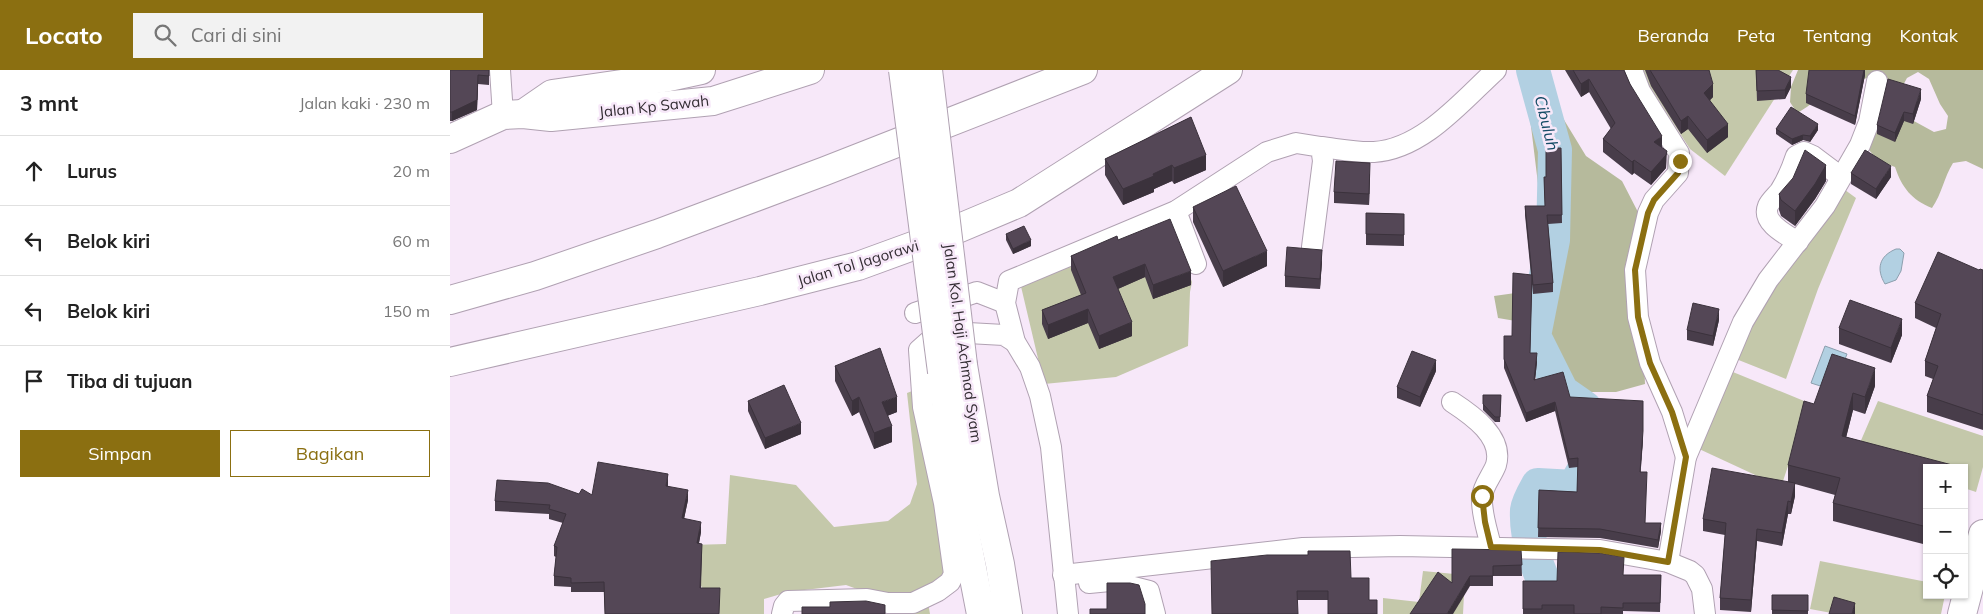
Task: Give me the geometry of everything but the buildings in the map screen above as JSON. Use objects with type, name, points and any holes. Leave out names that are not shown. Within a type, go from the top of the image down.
[{"type":"main road","name":"Jalan Kp Sawah","points":[[450,139],[513,114],[552,94],[662,79],[700,70]]},
{"type":"main road","name":"Jalan Kp Sawah","points":[[513,114],[551,117],[713,101],[810,70]]},
{"type":"main road","name":"Jalan Kol. Haji Achmad Syam","points":[[903,70],[952,368],[985,496],[1000,564],[1008,614]]},
{"type":"main road","name":"Jalan Kol. Haji Achmad Syam","points":[[928,70],[952,368],[960,501],[981,614]]},
{"type":"main road","points":[[450,300],[535,276],[657,234],[825,171],[1083,70]]},
{"type":"main road","name":"Jalan Tol Jagorawi","points":[[450,362],[760,291],[858,266],[943,236],[1019,203],[1228,70]]},
{"type":"main road","points":[[1962,614],[1978,577],[1983,534]]},
{"type":"street","points":[[500,70],[513,114]]},
{"type":"street","points":[[1068,614],[1051,447],[1040,396],[1030,367],[1015,342],[1005,303],[1009,281],[1176,210],[1267,152],[1296,143],[1374,152],[1400,146],[1425,134],[1496,70]]},
{"type":"street","points":[[1632,70],[1640,91],[1662,128],[1677,147],[1679,153],[1678,173],[1654,200],[1648,213],[1635,270],[1638,317],[1650,363],[1672,412],[1686,457]]},
{"type":"street","points":[[1668,562],[1686,457],[1743,322],[1768,280],[1825,206],[1860,144],[1869,122],[1877,81]]},
{"type":"street","points":[[1312,247],[1323,161],[1320,147]]},
{"type":"street","points":[[1798,242],[1774,226],[1767,212],[1768,205],[1780,191],[1790,174],[1796,156],[1804,152],[1809,154],[1841,177]]},
{"type":"street","points":[[1176,210],[1196,264]]},
{"type":"street","points":[[915,313],[977,292],[1005,303]]},
{"type":"street","points":[[782,614],[784,606],[788,601],[867,599],[888,603],[913,603],[926,598],[950,582],[954,574],[944,503],[923,406],[919,350],[928,342],[968,333],[1004,335],[1015,342]]},
{"type":"street","points":[[1452,402],[1484,426],[1496,450],[1496,463],[1482,496],[1485,522],[1493,547]]},
{"type":"street","points":[[1064,580],[1303,548],[1493,547],[1600,550],[1668,562],[1690,571],[1695,575],[1702,589],[1705,614]]},
{"type":"street","points":[[1064,580],[1110,581],[1150,591],[1155,614]]},
{"type":"green space","points":[[1639,70],[1793,70],[1725,176],[1690,149]]},
{"type":"green space","points":[[1798,70],[1836,70],[1815,100],[1797,113],[1790,102],[1791,87]]},
{"type":"green space","points":[[1840,70],[1983,70],[1983,169],[1966,161],[1953,163],[1932,208],[1913,197],[1901,181],[1895,167],[1876,158],[1864,141],[1868,131],[1903,115],[1934,132],[1946,129],[1948,116],[1940,104],[1929,79],[1918,72],[1907,78],[1901,89],[1889,80],[1880,77],[1870,77],[1856,81]]},
{"type":"green space","points":[[1558,110],[1586,156],[1622,181],[1639,214],[1645,384],[1616,392],[1562,392],[1530,360],[1527,323],[1498,318],[1494,296],[1537,290],[1542,217],[1530,118]]},
{"type":"green space","points":[[1841,187],[1856,198],[1818,289],[1786,379],[1731,357],[1761,300]]},
{"type":"green space","points":[[1171,228],[1192,282],[1188,346],[1116,377],[1044,384],[1019,278]]},
{"type":"green space","points":[[1728,370],[1809,403],[1781,487],[1697,448]]},
{"type":"green space","points":[[920,388],[954,574],[927,597],[930,614],[901,614],[882,598],[846,585],[788,592],[764,599],[764,614],[720,614],[695,577],[691,545],[726,544],[730,475],[796,485],[834,527],[888,521],[910,504],[917,484],[907,393]]},
{"type":"green space","points":[[1878,401],[1983,436],[1983,467],[1976,492],[1968,489],[1968,464],[1923,464],[1923,467],[1856,452]]},
{"type":"green space","points":[[1820,561],[1923,581],[1923,599],[1944,599],[1941,614],[1837,614],[1810,609]]},
{"type":"green space","points":[[1423,571],[1465,575],[1463,614],[1383,614],[1383,598],[1419,602]]},
{"type":"water","points":[[1896,249],[1900,249],[1904,253],[1901,271],[1896,280],[1885,284],[1880,268],[1881,264],[1886,255]]},
{"type":"water","points":[[1825,346],[1847,354],[1833,390],[1811,383]]},
{"type":"waterway","name":"Cibuluh","points":[[1533,70],[1555,150],[1553,240],[1534,336],[1562,392],[1585,408],[1593,454],[1574,487],[1538,485],[1531,497],[1527,510],[1529,537],[1536,564],[1558,614]]},
{"type":"route","points":[[1482,496],[1482,506],[1491,547],[1600,550],[1668,562],[1686,457],[1672,412],[1650,363],[1638,317],[1635,270],[1648,220],[1648,213],[1654,200],[1678,173],[1680,161]]}]
